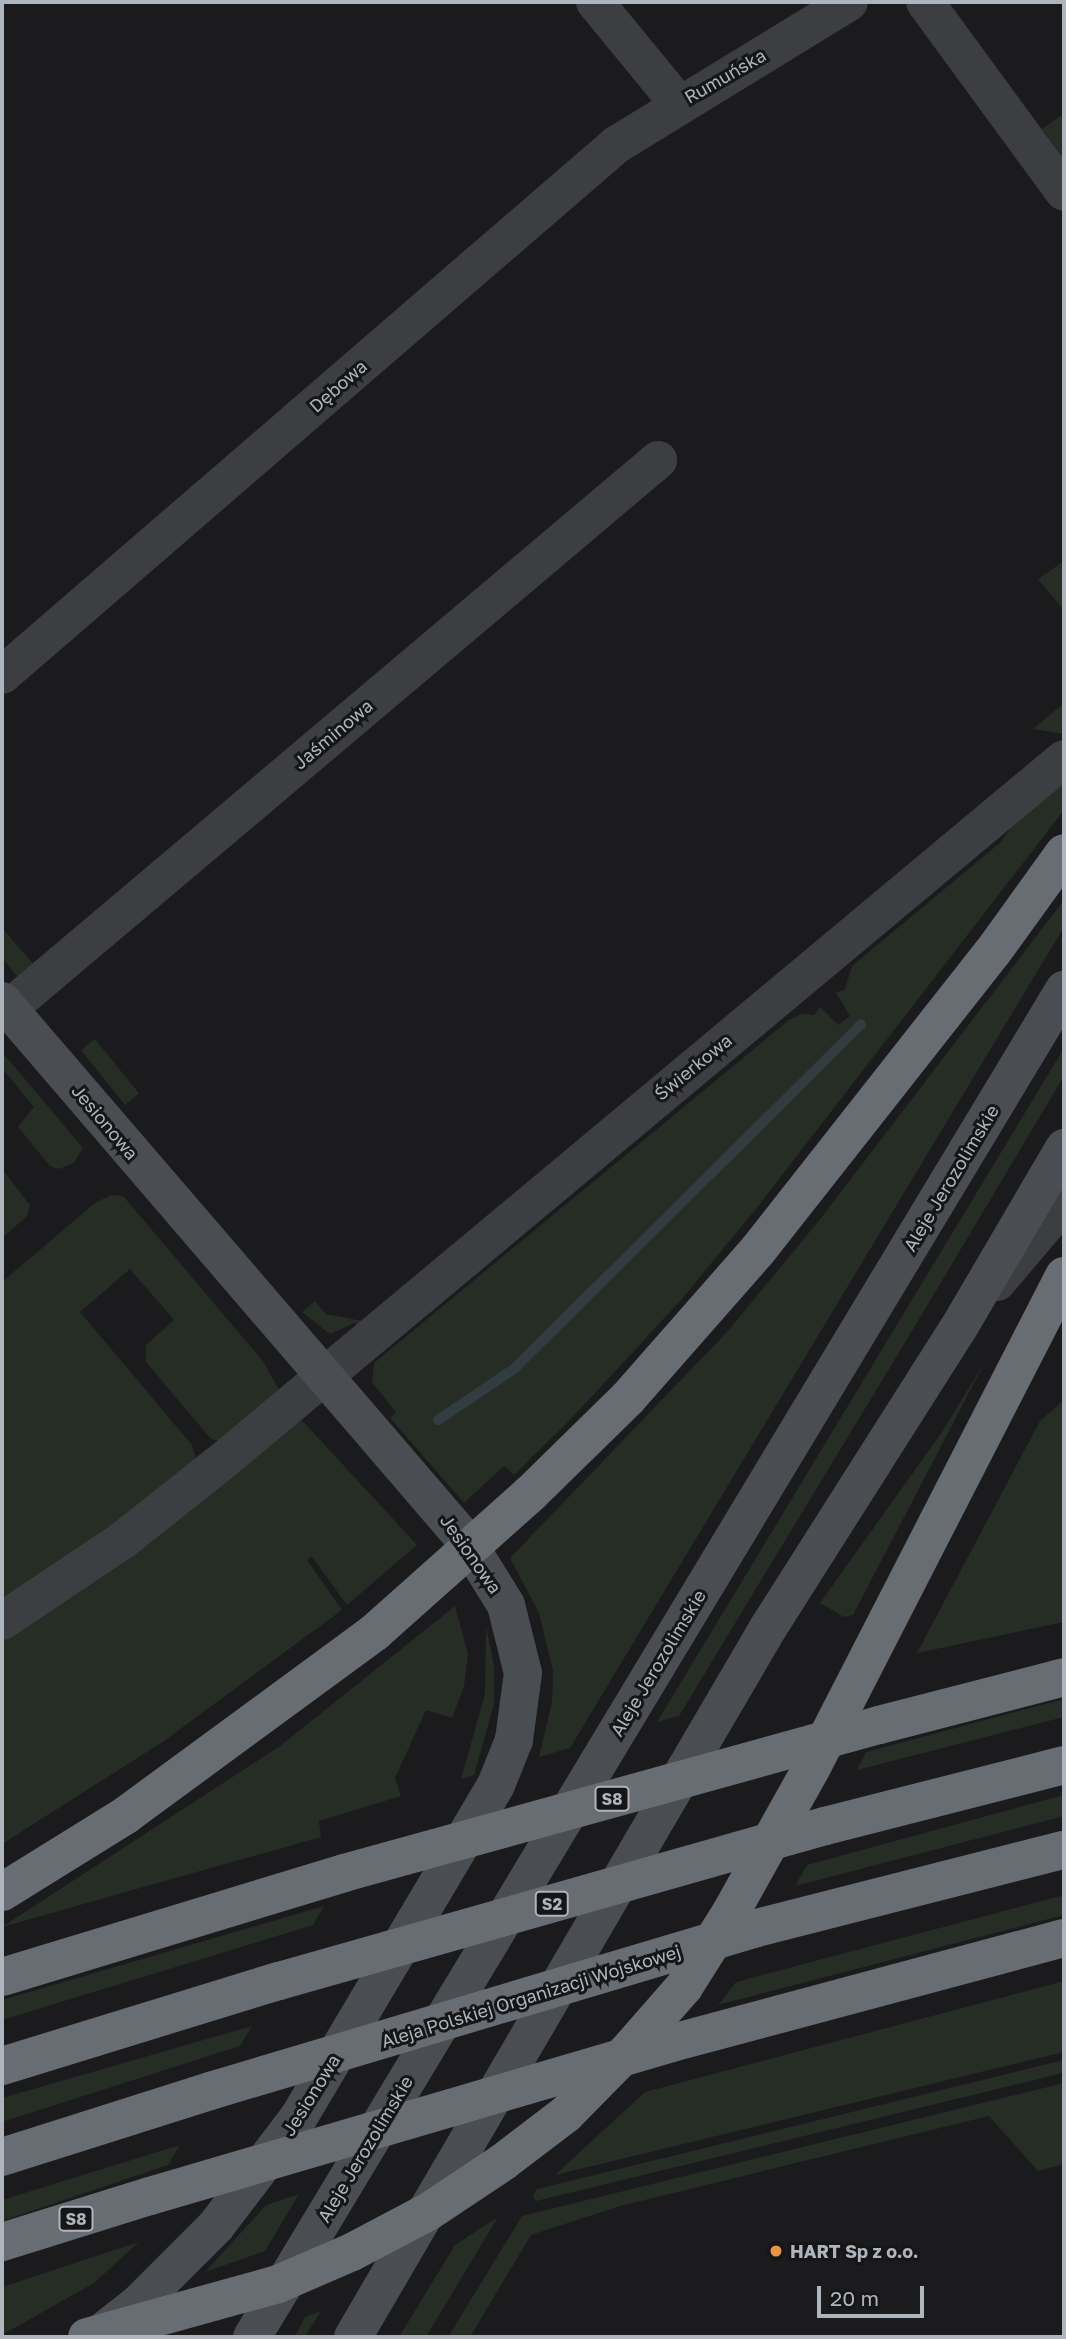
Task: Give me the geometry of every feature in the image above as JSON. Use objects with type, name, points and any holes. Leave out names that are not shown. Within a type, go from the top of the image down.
[{"type":"highway","points":[[2,1892],[126,1815],[375,1632],[531,1493],[628,1398],[758,1250],[992,953],[1064,853]]},
{"type":"highway","points":[[87,2337],[278,2284],[396,2229],[503,2162],[566,2114],[628,2052],[684,1987],[738,1900],[812,1768],[1064,1276]]},
{"type":"highway","name":"S8","points":[[2,1977],[344,1873],[1064,1676]]},
{"type":"highway","name":"S2","points":[[2,2066],[279,1981],[825,1826],[1064,1765]]},
{"type":"highway","name":"Aleja Polskiej Organizacji Wojskowej","points":[[2,2157],[211,2091],[754,1929],[1064,1850]]},
{"type":"highway","name":"S8","points":[[2,2242],[672,2043],[1064,1938]]},
{"type":"main road","name":"Aleje Jerozolimskie","points":[[252,2337],[1064,990]]},
{"type":"main road","name":"Jesionowa","points":[[5,1005],[441,1510],[496,1585],[514,1628],[523,1673],[514,1740],[483,1810],[277,2149],[178,2266],[96,2337]]},
{"type":"main road","points":[[353,2337],[768,1628],[958,1329],[1064,1148]]},
{"type":"street","name":"Rumuńska","points":[[595,2],[678,103],[849,2]]},
{"type":"street","points":[[925,2],[1064,192]]},
{"type":"street","name":"Dębowa","points":[[2,674],[616,145],[678,103]]},
{"type":"street","name":"Jaśminowa","points":[[5,1005],[658,460]]},
{"type":"street","name":"Świerkowa","points":[[2,1621],[123,1540],[324,1376],[1064,759]]},
{"type":"street","points":[[958,1329],[1064,1203]]},
{"type":"shaded area","points":[[1064,113],[1064,160],[1042,129]]},
{"type":"shaded area","points":[[1064,561],[1064,610],[1038,579]]},
{"type":"shaded area","points":[[1064,703],[1064,734],[1033,729]]},
{"type":"shaded area","points":[[1064,771],[1064,810],[759,1205],[681,1300],[570,1420],[514,1475],[504,1466],[464,1503],[390,1418],[396,1412],[372,1382],[374,1363],[789,1020],[801,1014],[814,1015],[820,1007],[838,1025],[850,1016],[836,993],[845,989],[852,966],[1001,842],[1027,804]]},
{"type":"shaded area","points":[[1064,900],[1064,927],[570,1748],[539,1757],[552,1702],[553,1671],[539,1613],[510,1558],[728,1331],[821,1218]]},
{"type":"shaded area","points":[[2,928],[35,966],[27,973],[17,976],[2,958]]},
{"type":"shaded area","points":[[95,1039],[139,1093],[125,1105],[81,1050]]},
{"type":"shaded area","points":[[1064,1048],[1064,1076],[912,1331],[679,1716],[657,1722]]},
{"type":"shaded area","points":[[2,1052],[83,1148],[74,1163],[59,1169],[50,1166],[18,1127],[34,1107],[2,1068]]},
{"type":"shaded area","points":[[2,1169],[30,1205],[27,1216],[2,1238]]},
{"type":"shaded area","points":[[111,1195],[123,1196],[262,1360],[281,1393],[220,1441],[211,1439],[146,1362],[146,1345],[174,1320],[130,1269],[80,1312],[192,1445],[196,1459],[192,1468],[2,1605],[2,1282],[95,1203]]},
{"type":"shaded area","points":[[315,1301],[326,1314],[367,1322],[363,1326],[354,1323],[330,1334],[302,1312]]},
{"type":"shaded area","points":[[986,1360],[853,1615],[844,1617],[820,1603],[940,1435]]},
{"type":"shaded area","points":[[1064,1400],[1064,1622],[917,1653],[1040,1421]]},
{"type":"shaded area","points":[[298,1416],[417,1545],[347,1605],[312,1557],[307,1560],[342,1610],[164,1741],[2,1844],[2,1637]]},
{"type":"shaded area","points":[[455,1606],[468,1654],[464,1686],[452,1718],[426,1710],[395,1778],[401,1796],[319,1821],[321,1837],[2,1927],[280,1746]]},
{"type":"shaded area","points":[[486,1627],[494,1665],[494,1704],[474,1775],[461,1779],[485,1694]]},
{"type":"shaded area","points":[[1064,1699],[1064,1717],[857,1770],[866,1752]]},
{"type":"shaded area","points":[[1064,1795],[1064,1816],[795,1886],[807,1865]]},
{"type":"shaded area","points":[[1064,1895],[1064,1915],[718,2005],[736,1982]]},
{"type":"shaded area","points":[[324,1906],[313,1925],[2,2020],[2,2000]]},
{"type":"shaded area","points":[[1064,1981],[1064,2052],[555,2175],[645,2092]]},
{"type":"shaded area","points":[[252,2026],[240,2046],[2,2122],[2,2098]]},
{"type":"shaded area","points":[[1064,2060],[1064,2072],[1051,2076],[536,2201],[533,2196],[537,2189]]},
{"type":"shaded area","points":[[1064,2083],[1064,2164],[1038,2171],[989,2116],[620,2206],[531,2235],[470,2337],[448,2337],[522,2216]]},
{"type":"shaded area","points":[[180,2145],[168,2165],[2,2221],[2,2200]]},
{"type":"shaded area","points":[[299,2194],[265,2251],[205,2272],[266,2205]]},
{"type":"shaded area","points":[[498,2217],[426,2337],[399,2337],[455,2245]]},
{"type":"shaded area","points":[[139,2242],[94,2283],[2,2335],[2,2287]]},
{"type":"shaded area","points":[[321,2311],[305,2337],[295,2337],[305,2317]]},
{"type":"waterway","points":[[438,1420],[514,1369],[861,1024]]},
{"type":"place","name":"HART Sp z o.o.","points":[[776,2251]]}]
